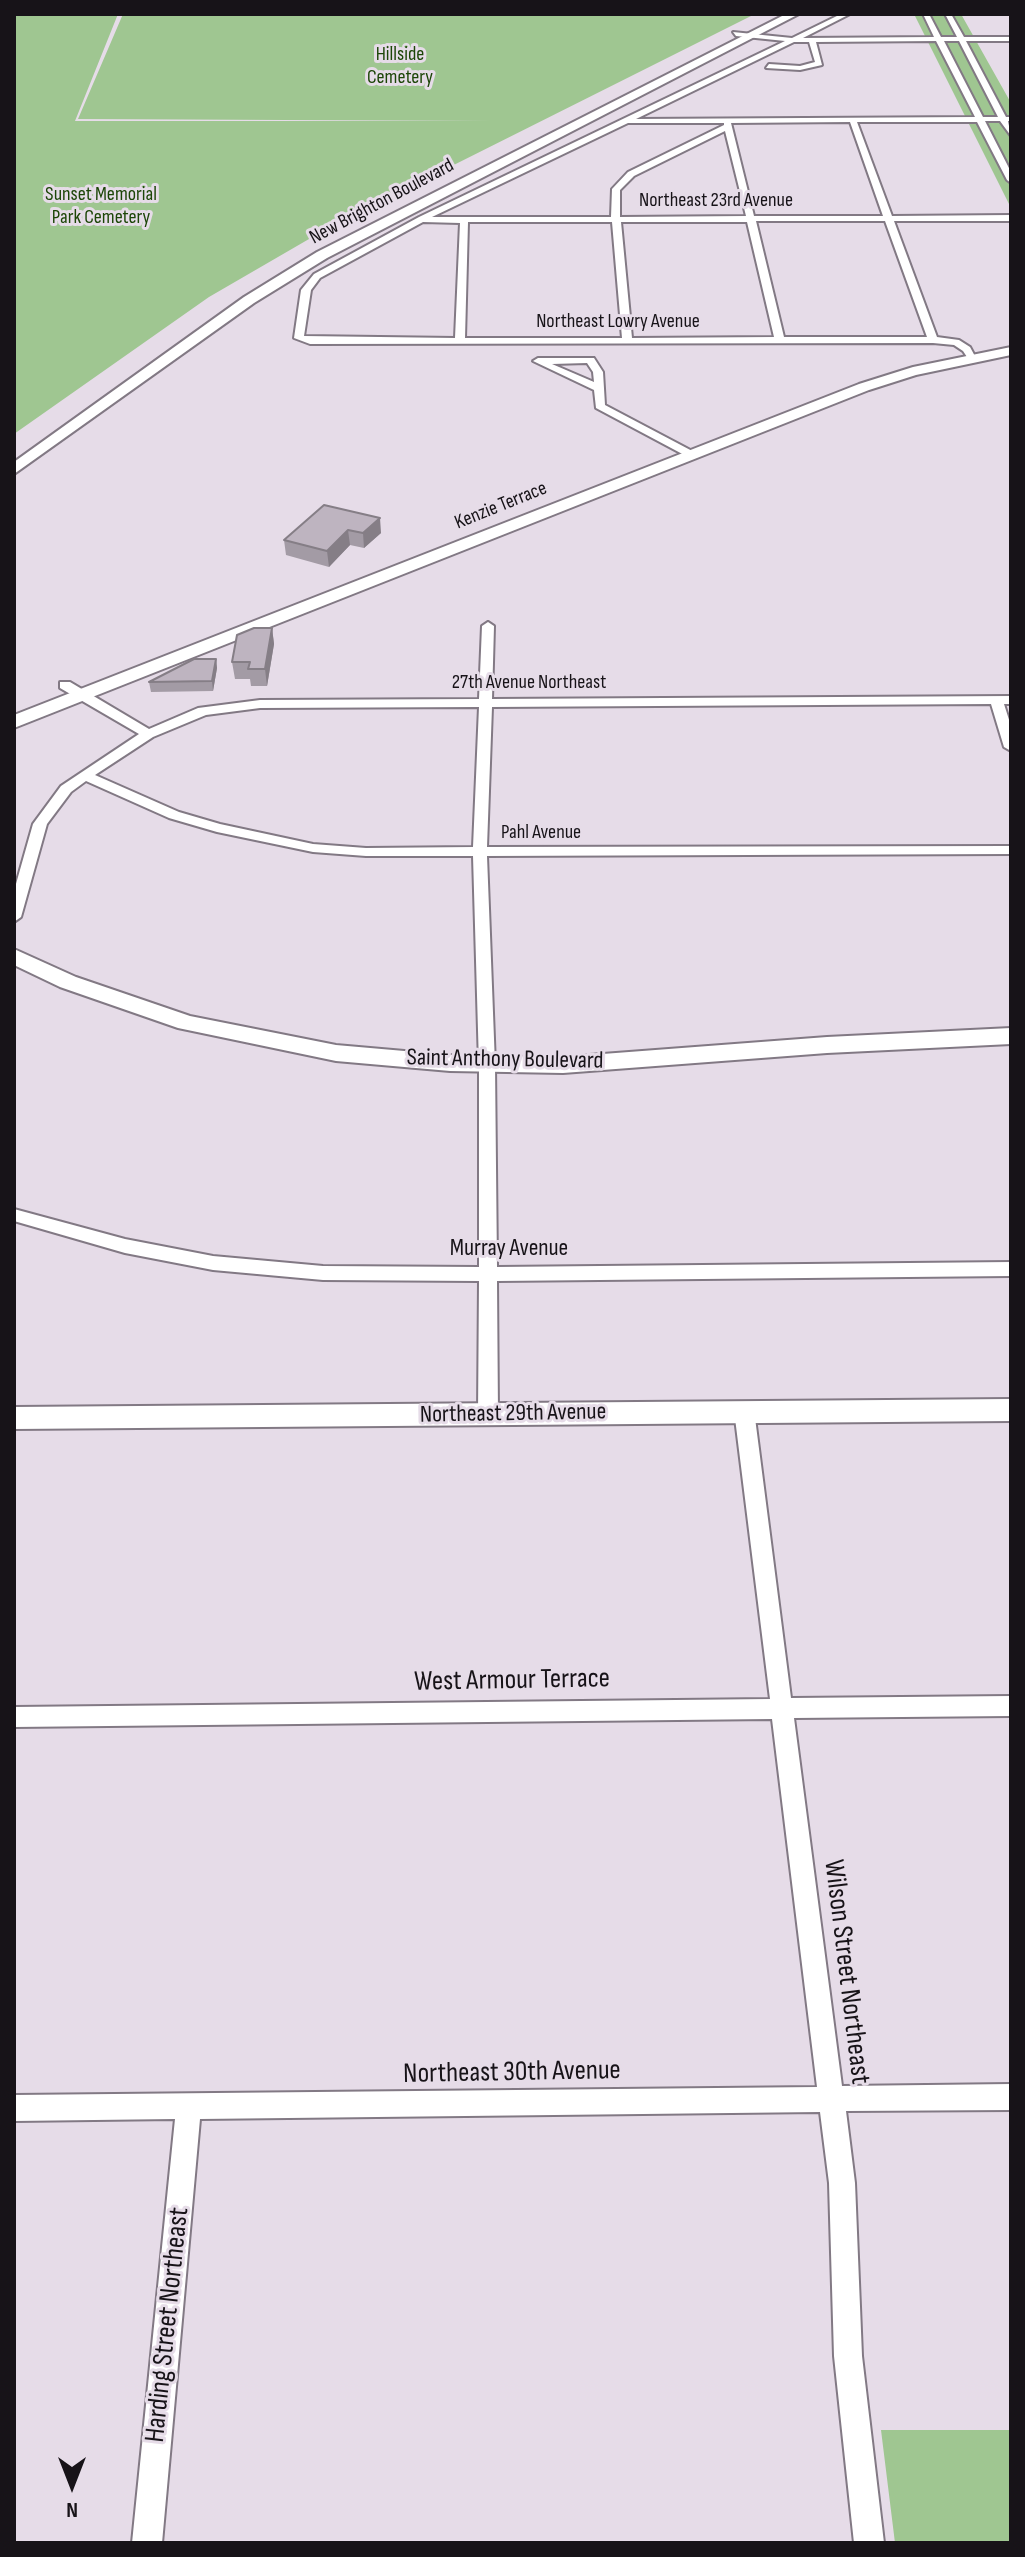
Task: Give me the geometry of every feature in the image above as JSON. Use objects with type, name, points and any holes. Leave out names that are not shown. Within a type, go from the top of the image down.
[{"type":"main road","name":"New Brighton Boulevard","points":[[14,469],[249,300],[322,255],[778,14]]},
{"type":"main road","name":"New Brighton Boulevard","points":[[14,450],[205,317],[332,238],[743,35],[794,14]]},
{"type":"main road","name":"Kenzie Terrace","points":[[14,722],[870,372],[1011,343]]},
{"type":"main road","name":"Kenzie Terrace","points":[[970,353],[1011,351]]},
{"type":"main road","name":"Kenzie Terrace","points":[[14,705],[684,450]]},
{"type":"main road","name":"Saint Anthony Boulevard","points":[[14,956],[116,1000],[223,1031],[336,1053],[487,1065],[575,1064],[827,1045],[1011,1036]]},
{"type":"main road","name":"Northeast 29th Avenue","points":[[14,1418],[1011,1410]]},
{"type":"street","name":"New Brighton Boulevard","points":[[302,340],[299,338],[310,283],[422,219],[847,14]]},
{"type":"street","points":[[926,14],[1011,180]]},
{"type":"street","points":[[948,14],[1007,119],[1011,134]]},
{"type":"street","points":[[743,35],[792,40],[1011,39]]},
{"type":"street","points":[[769,66],[800,68],[819,63],[812,40]]},
{"type":"street","points":[[623,121],[728,124],[1007,119]]},
{"type":"street","points":[[853,121],[933,340]]},
{"type":"street","points":[[728,124],[780,340]]},
{"type":"street","points":[[627,340],[614,198],[622,182],[728,124]]},
{"type":"street","name":"Northeast 23rd Avenue","points":[[422,219],[1011,218]]},
{"type":"street","points":[[460,341],[464,220]]},
{"type":"street","name":"Northeast Lowry Avenue","points":[[302,340],[946,340],[970,353]]},
{"type":"street","points":[[598,388],[538,361],[590,360],[598,372],[600,406],[684,450]]},
{"type":"street","points":[[488,626],[480,853],[487,1065],[488,1415]]},
{"type":"street","points":[[65,685],[148,734]]},
{"type":"street","points":[[996,700],[1011,747]]},
{"type":"street","name":"27th Avenue Northeast","points":[[14,917],[40,824],[66,789],[148,734],[176,720],[231,706],[1011,700]]},
{"type":"street","name":"Pahl Avenue","points":[[83,775],[174,815],[265,840],[366,852],[1011,850]]},
{"type":"street","name":"Murray Avenue","points":[[14,1215],[125,1246],[213,1263],[323,1273],[1011,1269]]},
{"type":"street","name":"Wilson Street Northeast","points":[[744,1410],[842,2183],[848,2356],[869,2543]]},
{"type":"street","name":"West Armour Terrace","points":[[14,1717],[1011,1706]]},
{"type":"street","name":"Northeast 30th Avenue","points":[[14,2108],[1011,2097]]},
{"type":"street","name":"Harding Street Northeast","points":[[147,2543],[189,2106]]},
{"type":"green space","points":[[14,14],[118,14],[75,121],[491,121],[78,119],[123,14],[755,14],[328,228],[209,297],[14,434]]},
{"type":"green space","points":[[914,14],[961,14],[1011,103],[1011,208]]},
{"type":"green space","points":[[881,2430],[1011,2430],[1011,2543],[895,2543]]},
{"type":"building","points":[[324,505],[380,518],[363,533],[348,530],[327,551],[284,540]]},
{"type":"building","points":[[254,628],[272,628],[265,669],[248,669],[250,662],[232,662],[237,635]]},
{"type":"building","points":[[194,659],[216,659],[212,681],[149,682]]},
{"type":"park label","name":"Hillside Cemetery","points":[[400,66]]},
{"type":"park label","name":"Sunset Memorial Park Cemetery","points":[[101,206]]}]
